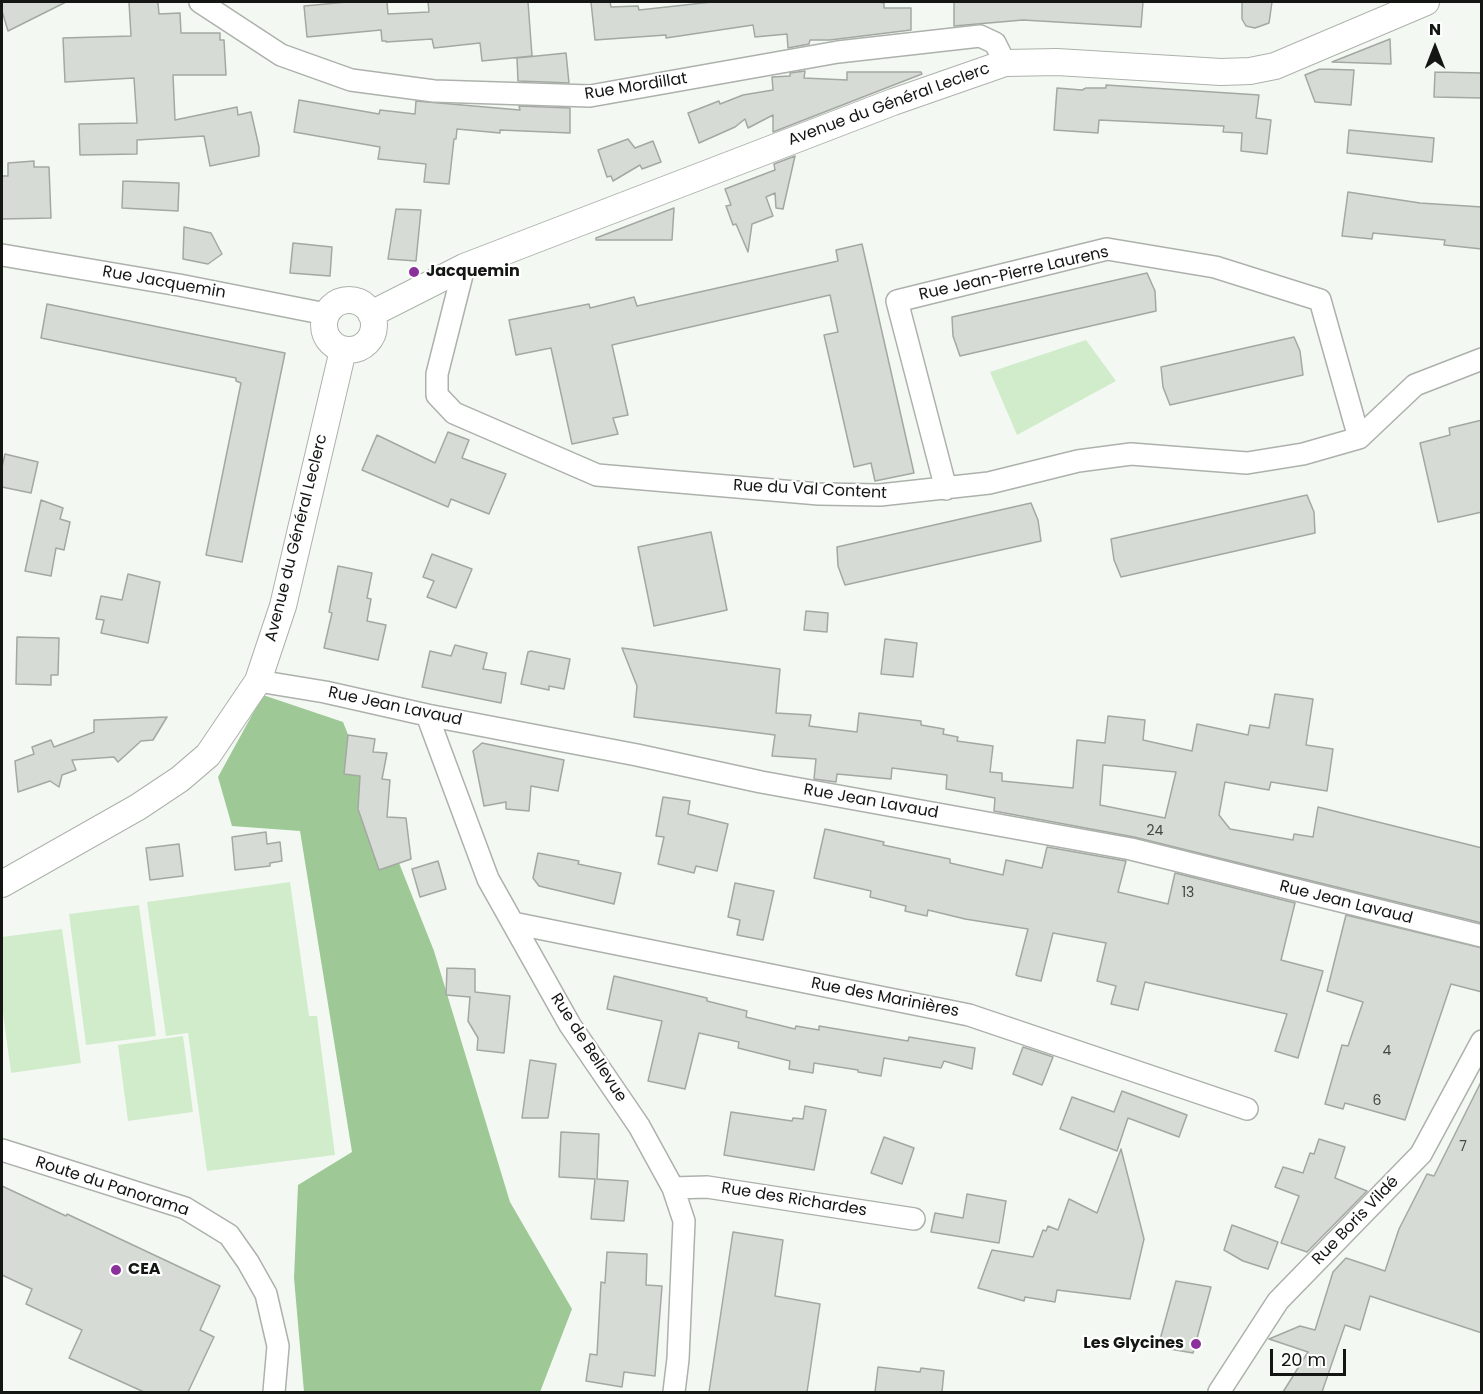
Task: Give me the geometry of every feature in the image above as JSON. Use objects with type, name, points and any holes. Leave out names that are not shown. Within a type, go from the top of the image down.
[{"type":"street","name":"Rue Mordillat","points":[[200,2],[281,56],[351,80],[434,91],[591,96],[838,52],[980,36],[995,43],[1005,63]]},
{"type":"street","name":"Avenue du Général Leclerc","points":[[371,314],[464,267],[893,102],[1005,63],[1057,62],[1221,72],[1250,71],[1275,66],[1426,2]]},
{"type":"street","name":"Rue Jean-Pierre Laurens","points":[[946,489],[897,301],[1107,249],[1215,267],[1320,300],[1359,438]]},
{"type":"street","name":"Rue Jacquemin","points":[[2,255],[178,285],[326,314]]},
{"type":"street","name":"Rue du Val Content","points":[[464,267],[437,374],[437,395],[454,413],[597,475],[819,494],[880,495],[989,483],[1078,461],[1131,454],[1247,463],[1304,454],[1359,438],[1415,385],[1482,359]]},
{"type":"street","points":[[339,302],[358,302],[371,314],[374,323],[373,333],[362,347],[343,350],[333,345],[326,336],[324,325],[326,314],[339,302]]},
{"type":"street","name":"Avenue du Général Leclerc","points":[[2,884],[138,807],[180,779],[208,755],[258,681],[283,606],[343,350]]},
{"type":"street","name":"Rue Jean Lavaud","points":[[258,681],[325,692],[427,715],[637,755],[761,782],[1131,849],[1482,936]]},
{"type":"street","name":"Rue de Bellevue","points":[[427,715],[488,879],[570,1025],[639,1126],[674,1188],[684,1221],[678,1359],[674,1392]]},
{"type":"street","name":"Rue des Marinières","points":[[513,923],[969,1015],[1247,1109]]},
{"type":"street","name":"Rue Boris Vildé","points":[[1219,1392],[1278,1301],[1421,1154],[1482,1041]]},
{"type":"street","name":"Route du Panorama","points":[[2,1150],[185,1209],[229,1235],[266,1294],[278,1346],[274,1392]]},
{"type":"street","name":"Rue des Richardes","points":[[674,1188],[707,1187],[914,1219]]},
{"type":"green space","points":[[1086,340],[1116,381],[1017,435],[990,372]]},
{"type":"green space","points":[[263,695],[343,722],[434,951],[510,1202],[572,1309],[540,1392],[304,1392],[294,1278],[298,1185],[352,1152],[300,831],[232,826],[218,777]]},
{"type":"green space","points":[[290,882],[309,1016],[317,1016],[335,1155],[207,1171],[188,1033],[166,1036],[147,902]]},
{"type":"green space","points":[[139,905],[156,1036],[86,1045],[69,914]]},
{"type":"green space","points":[[62,929],[81,1063],[11,1073],[2,1005],[2,937]]},
{"type":"green space","points":[[183,1036],[193,1112],[128,1121],[118,1045]]},
{"type":"building","points":[[2,2],[66,2],[8,31],[2,11]]},
{"type":"building","points":[[129,2],[156,2],[159,14],[180,13],[181,33],[220,33],[220,40],[224,40],[226,75],[173,75],[175,120],[237,107],[238,115],[251,112],[259,156],[210,166],[204,136],[137,140],[137,154],[80,155],[79,124],[137,123],[134,78],[65,82],[63,38],[131,36]]},
{"type":"building","points":[[347,2],[387,2],[388,14],[429,12],[428,2],[528,2],[532,56],[482,61],[480,43],[434,48],[432,39],[386,42],[382,41],[381,30],[307,37],[304,6]]},
{"type":"building","points":[[591,2],[610,2],[611,7],[638,6],[639,10],[712,2],[877,2],[884,3],[884,8],[911,8],[911,30],[830,40],[810,40],[809,44],[788,48],[787,34],[755,37],[753,25],[666,38],[666,35],[595,40]]},
{"type":"building","points":[[954,2],[1143,2],[1141,27],[1023,20],[954,26]]},
{"type":"building","points":[[1242,2],[1272,2],[1269,23],[1255,28],[1246,26],[1242,19]]},
{"type":"building","points":[[1390,39],[1391,64],[1332,62]]},
{"type":"building","points":[[566,53],[569,83],[518,81],[517,58]]},
{"type":"building","points":[[1320,69],[1354,70],[1351,105],[1315,102],[1305,75]]},
{"type":"building","points":[[805,71],[804,78],[847,80],[847,72],[921,72],[922,74],[773,132],[773,115],[748,128],[745,119],[735,127],[699,143],[688,113],[719,101],[720,104],[743,95],[773,90],[772,77],[790,76],[790,73]]},
{"type":"building","points":[[1435,72],[1482,73],[1482,98],[1434,97]]},
{"type":"building","points":[[1106,85],[1259,95],[1256,118],[1271,120],[1267,154],[1241,151],[1242,133],[1223,132],[1224,126],[1099,120],[1098,133],[1054,130],[1057,88],[1082,90],[1106,88]]},
{"type":"building","points":[[299,100],[379,114],[380,110],[415,114],[416,101],[520,110],[519,106],[570,108],[570,133],[500,130],[500,133],[457,129],[449,184],[424,182],[426,164],[378,159],[380,147],[294,132]]},
{"type":"building","points":[[1349,130],[1434,138],[1432,162],[1347,153]]},
{"type":"building","points":[[628,139],[635,148],[653,141],[661,162],[642,169],[640,165],[613,181],[611,176],[607,177],[598,150]]},
{"type":"building","points":[[795,156],[783,209],[776,208],[775,193],[766,197],[773,216],[752,224],[748,252],[736,224],[733,225],[726,206],[731,205],[725,189],[775,170],[774,164]]},
{"type":"building","points":[[34,161],[34,167],[49,167],[51,218],[2,219],[2,176],[8,176],[8,163]]},
{"type":"building","points":[[123,181],[179,183],[178,211],[122,208]]},
{"type":"building","points":[[1348,192],[1420,203],[1482,207],[1482,249],[1444,245],[1445,240],[1373,233],[1372,239],[1342,236]]},
{"type":"building","points":[[674,208],[672,240],[596,240],[596,238]]},
{"type":"building","points":[[396,209],[421,210],[416,261],[388,259]]},
{"type":"building","points":[[184,227],[211,233],[222,254],[208,264],[183,259]]},
{"type":"building","points":[[293,243],[332,247],[330,276],[290,273]]},
{"type":"building","points":[[862,244],[914,473],[875,481],[871,463],[854,467],[824,335],[838,332],[830,295],[612,345],[628,415],[613,418],[618,434],[572,444],[551,348],[516,355],[509,320],[589,304],[590,308],[634,297],[637,306],[838,261],[836,250]]},
{"type":"building","points":[[1147,273],[1155,291],[1156,311],[960,356],[953,336],[952,317]]},
{"type":"building","points":[[47,304],[285,353],[242,562],[206,555],[241,383],[236,381],[236,378],[41,338]]},
{"type":"building","points":[[1294,337],[1300,351],[1303,375],[1170,405],[1163,387],[1161,367]]},
{"type":"building","points":[[1482,420],[1482,512],[1438,522],[1420,443],[1450,435],[1449,428]]},
{"type":"building","points":[[448,432],[469,440],[462,458],[506,474],[489,514],[451,499],[448,507],[362,470],[377,435],[435,463]]},
{"type":"building","points":[[5,454],[38,462],[31,493],[2,487],[2,467]]},
{"type":"building","points":[[1307,495],[1314,512],[1315,533],[1121,577],[1114,560],[1111,539]]},
{"type":"building","points":[[41,500],[63,508],[60,519],[70,522],[64,550],[56,548],[51,576],[25,571]]},
{"type":"building","points":[[1031,503],[1038,520],[1041,541],[845,585],[838,566],[837,547]]},
{"type":"building","points":[[711,532],[727,610],[654,626],[638,547]]},
{"type":"building","points":[[432,554],[472,569],[456,608],[427,597],[434,581],[423,577]]},
{"type":"building","points":[[338,566],[372,573],[367,598],[371,599],[367,621],[386,625],[378,660],[324,648],[332,613],[329,612]]},
{"type":"building","points":[[128,574],[160,582],[148,643],[101,633],[104,620],[96,619],[101,596],[122,600]]},
{"type":"building","points":[[806,611],[828,613],[827,632],[804,630]]},
{"type":"building","points":[[17,637],[59,638],[58,675],[51,675],[51,685],[16,684]]},
{"type":"building","points":[[885,639],[917,643],[913,677],[881,674]]},
{"type":"building","points":[[455,645],[487,653],[483,669],[506,673],[501,703],[422,687],[430,651],[451,656]]},
{"type":"building","points":[[622,648],[780,669],[776,713],[811,715],[809,726],[857,732],[859,713],[921,721],[921,725],[944,729],[943,734],[958,737],[957,741],[993,746],[990,772],[1002,773],[1002,781],[1073,788],[1077,740],[1105,743],[1108,716],[1145,720],[1143,740],[1192,751],[1197,724],[1248,735],[1250,725],[1269,728],[1275,694],[1313,699],[1306,745],[1333,749],[1327,791],[1271,782],[1269,790],[1225,782],[1219,815],[1230,829],[1293,840],[1294,834],[1313,837],[1318,807],[1482,848],[1482,923],[1134,837],[994,811],[995,798],[946,789],[947,775],[892,768],[891,779],[837,774],[836,782],[814,779],[816,759],[772,756],[775,735],[634,717],[637,686]],"holes":[[[1103,765],[1176,772],[1165,818],[1100,805]]]},
{"type":"building","points":[[528,652],[570,659],[564,689],[549,686],[549,690],[521,684]]},
{"type":"building","points":[[167,717],[153,740],[141,741],[118,762],[114,757],[72,760],[76,770],[62,775],[59,787],[50,781],[18,792],[15,761],[34,754],[32,747],[51,740],[54,747],[94,732],[94,720]]},
{"type":"building","points":[[348,735],[375,739],[373,752],[387,753],[382,779],[390,780],[387,817],[406,818],[411,859],[379,870],[358,809],[360,776],[344,774]]},
{"type":"building","points":[[482,743],[564,760],[558,791],[531,786],[529,811],[506,809],[506,802],[484,806],[473,751]]},
{"type":"building","points":[[663,797],[690,801],[688,814],[728,824],[717,871],[696,866],[694,873],[658,864],[664,837],[656,836]]},
{"type":"building","points":[[825,829],[884,842],[883,845],[950,859],[950,863],[1003,875],[1006,860],[1042,868],[1047,847],[1126,861],[1118,892],[1168,904],[1175,873],[1295,903],[1281,960],[1323,971],[1298,1058],[1275,1051],[1287,1014],[1145,982],[1138,1010],[1111,1004],[1116,986],[1097,981],[1106,943],[1053,933],[1041,981],[1018,976],[1016,975],[1028,929],[965,919],[928,910],[927,916],[905,911],[906,906],[870,897],[871,891],[814,878]]},
{"type":"building","points":[[266,832],[267,844],[280,842],[282,861],[270,863],[270,866],[235,870],[232,837]]},
{"type":"building","points":[[179,844],[183,876],[150,880],[146,848]]},
{"type":"building","points":[[538,853],[579,861],[578,864],[621,873],[614,904],[539,886],[533,878]]},
{"type":"building","points":[[438,861],[446,889],[420,897],[412,869]]},
{"type":"building","points":[[735,883],[774,891],[763,940],[737,935],[740,920],[728,917]]},
{"type":"building","points":[[1346,915],[1482,948],[1482,992],[1451,984],[1405,1120],[1345,1103],[1343,1109],[1325,1104],[1342,1045],[1348,1046],[1363,1002],[1327,991]]},
{"type":"building","points":[[447,968],[475,969],[475,992],[510,996],[504,1053],[477,1050],[478,1038],[468,1021],[470,997],[446,995]]},
{"type":"building","points":[[614,976],[707,998],[707,1001],[747,1011],[746,1017],[795,1029],[796,1026],[819,1030],[819,1026],[908,1041],[909,1037],[975,1048],[972,1069],[944,1061],[941,1068],[884,1058],[881,1076],[814,1063],[813,1073],[789,1069],[790,1061],[738,1048],[739,1042],[699,1033],[685,1089],[648,1081],[662,1021],[607,1009]]},
{"type":"building","points":[[1023,1047],[1053,1057],[1042,1085],[1013,1074]]},
{"type":"building","points":[[530,1060],[556,1064],[548,1118],[522,1118]]},
{"type":"building","points":[[1482,1080],[1482,1333],[1370,1296],[1360,1330],[1345,1325],[1322,1392],[1283,1392],[1308,1352],[1269,1339],[1300,1326],[1315,1330],[1333,1272],[1346,1258],[1385,1271],[1399,1229],[1427,1174],[1434,1176]]},
{"type":"building","points":[[1122,1091],[1187,1115],[1179,1137],[1128,1118],[1117,1151],[1060,1129],[1072,1097],[1114,1112]]},
{"type":"building","points":[[805,1106],[826,1110],[814,1170],[724,1155],[731,1112],[792,1121],[793,1118],[803,1119]]},
{"type":"building","points":[[561,1132],[599,1134],[597,1179],[628,1181],[624,1221],[591,1219],[595,1179],[559,1177]]},
{"type":"building","points":[[884,1137],[914,1148],[902,1184],[871,1173]]},
{"type":"building","points":[[1319,1139],[1345,1147],[1335,1178],[1367,1191],[1307,1252],[1281,1243],[1299,1196],[1275,1187],[1283,1167],[1303,1173],[1310,1153],[1314,1154]]},
{"type":"building","points":[[1121,1149],[1144,1239],[1130,1299],[1057,1290],[1055,1302],[1025,1297],[1024,1301],[978,1288],[992,1250],[1033,1257],[1043,1230],[1046,1231],[1048,1226],[1058,1230],[1069,1199],[1097,1213]]},
{"type":"building","points":[[2,1186],[220,1286],[200,1330],[214,1337],[188,1392],[144,1392],[69,1358],[82,1330],[26,1304],[32,1289],[2,1275]]},
{"type":"building","points":[[967,1194],[1006,1201],[999,1243],[931,1232],[935,1213],[963,1218]]},
{"type":"building","points":[[1232,1225],[1278,1242],[1268,1269],[1243,1261],[1224,1250]]},
{"type":"building","points":[[733,1232],[783,1240],[775,1296],[820,1304],[807,1392],[709,1392]]},
{"type":"building","points":[[607,1252],[647,1254],[646,1285],[662,1286],[655,1376],[624,1372],[622,1387],[586,1381],[590,1354],[597,1355],[601,1282],[605,1283]]},
{"type":"building","points":[[1176,1281],[1211,1287],[1193,1353],[1158,1347]]},
{"type":"building","points":[[878,1367],[920,1372],[921,1368],[944,1371],[942,1392],[875,1392]]},
{"type":"place","name":"Jacquemin","points":[[414,272]]},
{"type":"place","name":"CEA","points":[[116,1270]]},
{"type":"place","name":"Les Glycines","points":[[1196,1344]]}]
